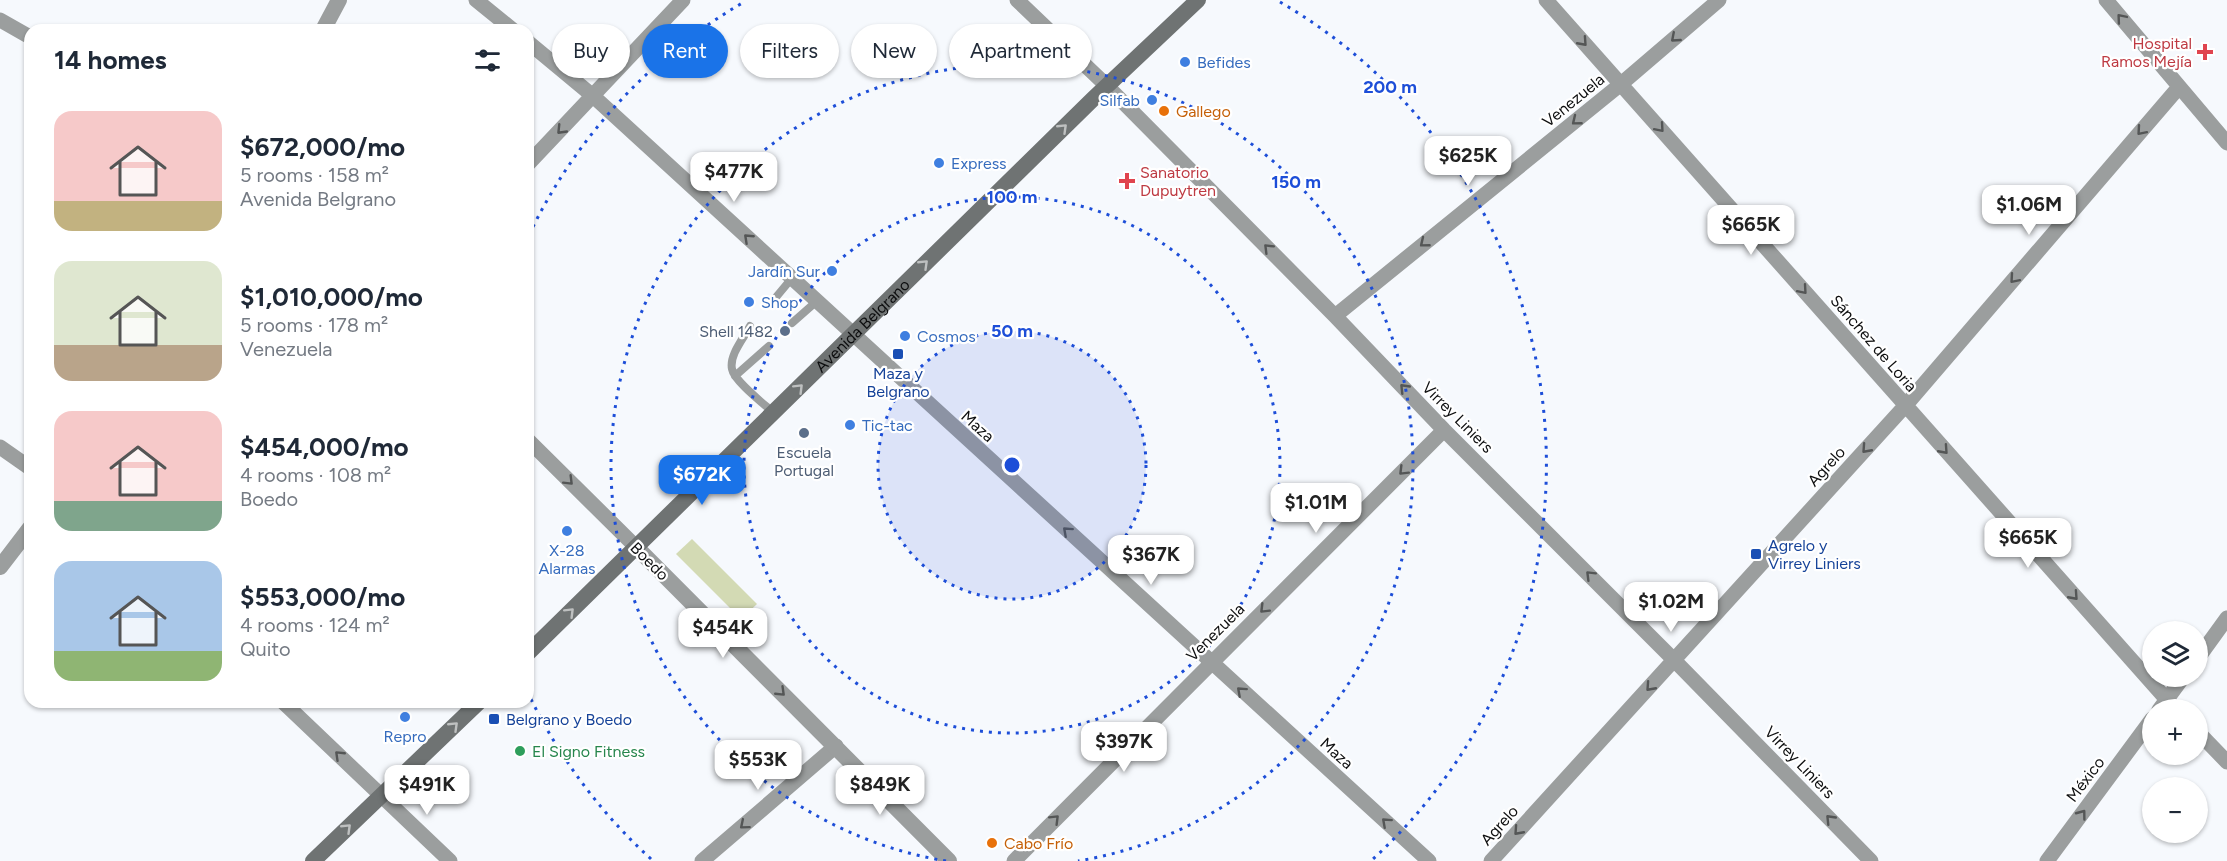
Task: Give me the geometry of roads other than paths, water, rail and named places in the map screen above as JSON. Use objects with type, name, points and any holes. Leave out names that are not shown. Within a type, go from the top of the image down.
[{"type":"main road","name":"Avenida Belgrano","points":[[534,648],[1107,86],[1198,0]]},
{"type":"main road","points":[[313,861],[473,708]]},
{"type":"street","points":[[326,24],[339,0]]},
{"type":"street","points":[[476,0],[506,24]]},
{"type":"street","points":[[534,158],[682,0]]},
{"type":"street","name":"Virrey Liniers","points":[[1017,0],[1107,86],[1871,861]]},
{"type":"street","name":"Sánchez de Loria","points":[[1546,0],[2161,699]]},
{"type":"street","name":"Venezuela","points":[[1335,316],[1621,84],[1719,0]]},
{"type":"street","points":[[2106,0],[2227,143]]},
{"type":"street","points":[[0,20],[24,34]]},
{"type":"street","name":"Maza","points":[[534,47],[593,96],[1429,861]]},
{"type":"street","name":"Agrelo","points":[[1491,861],[1905,406],[2179,87]]},
{"type":"street","name":"Venezuela","points":[[1014,861],[1444,430]]},
{"type":"street","name":"Boedo","points":[[534,446],[949,861]]},
{"type":"street","points":[[0,447],[24,464]]},
{"type":"street","points":[[0,567],[24,536]]},
{"type":"street","points":[[2208,644],[2227,618]]},
{"type":"street","points":[[289,708],[450,861]]},
{"type":"street","name":"México","points":[[2047,861],[2142,733]]},
{"type":"street","points":[[2208,742],[2227,762]]},
{"type":"street","points":[[702,861],[836,746]]},
{"type":"lane","points":[[772,302],[792,278]]},
{"type":"lane","points":[[792,323],[817,301]]},
{"type":"lane","points":[[750,326],[733,357],[731,368],[735,376],[774,413]]},
{"type":"lane","points":[[735,376],[769,346]]},
{"type":"place","name":"Hospital Ramos Mejía","points":[[2205,52]]},
{"type":"place","name":"Befides","points":[[1185,62]]},
{"type":"place","name":"Silfab","points":[[1152,100]]},
{"type":"place","name":"Gallego","points":[[1164,111]]},
{"type":"place","name":"Express","points":[[939,163]]},
{"type":"place","name":"Sanatorio Dupuytren","points":[[1127,181]]},
{"type":"place","name":"Jardín Sur","points":[[832,271]]},
{"type":"place","name":"Shop","points":[[749,302]]},
{"type":"place","name":"Shell 1482","points":[[785,331]]},
{"type":"place","name":"Cosmos","points":[[905,336]]},
{"type":"place","name":"Maza y Belgrano","points":[[898,354]]},
{"type":"place","name":"Tic-tac","points":[[850,425]]},
{"type":"place","name":"Escuela Portugal","points":[[804,433]]},
{"type":"place","name":"X-28 Alarmas","points":[[567,531]]},
{"type":"place","name":"Agrelo y Virrey Liniers","points":[[1756,554]]},
{"type":"place","name":"Repro","points":[[405,717]]},
{"type":"place","name":"Belgrano y Boedo","points":[[494,719]]},
{"type":"place","name":"El Signo Fitness","points":[[520,751]]},
{"type":"place","name":"Cabo Frío","points":[[992,843]]}]
